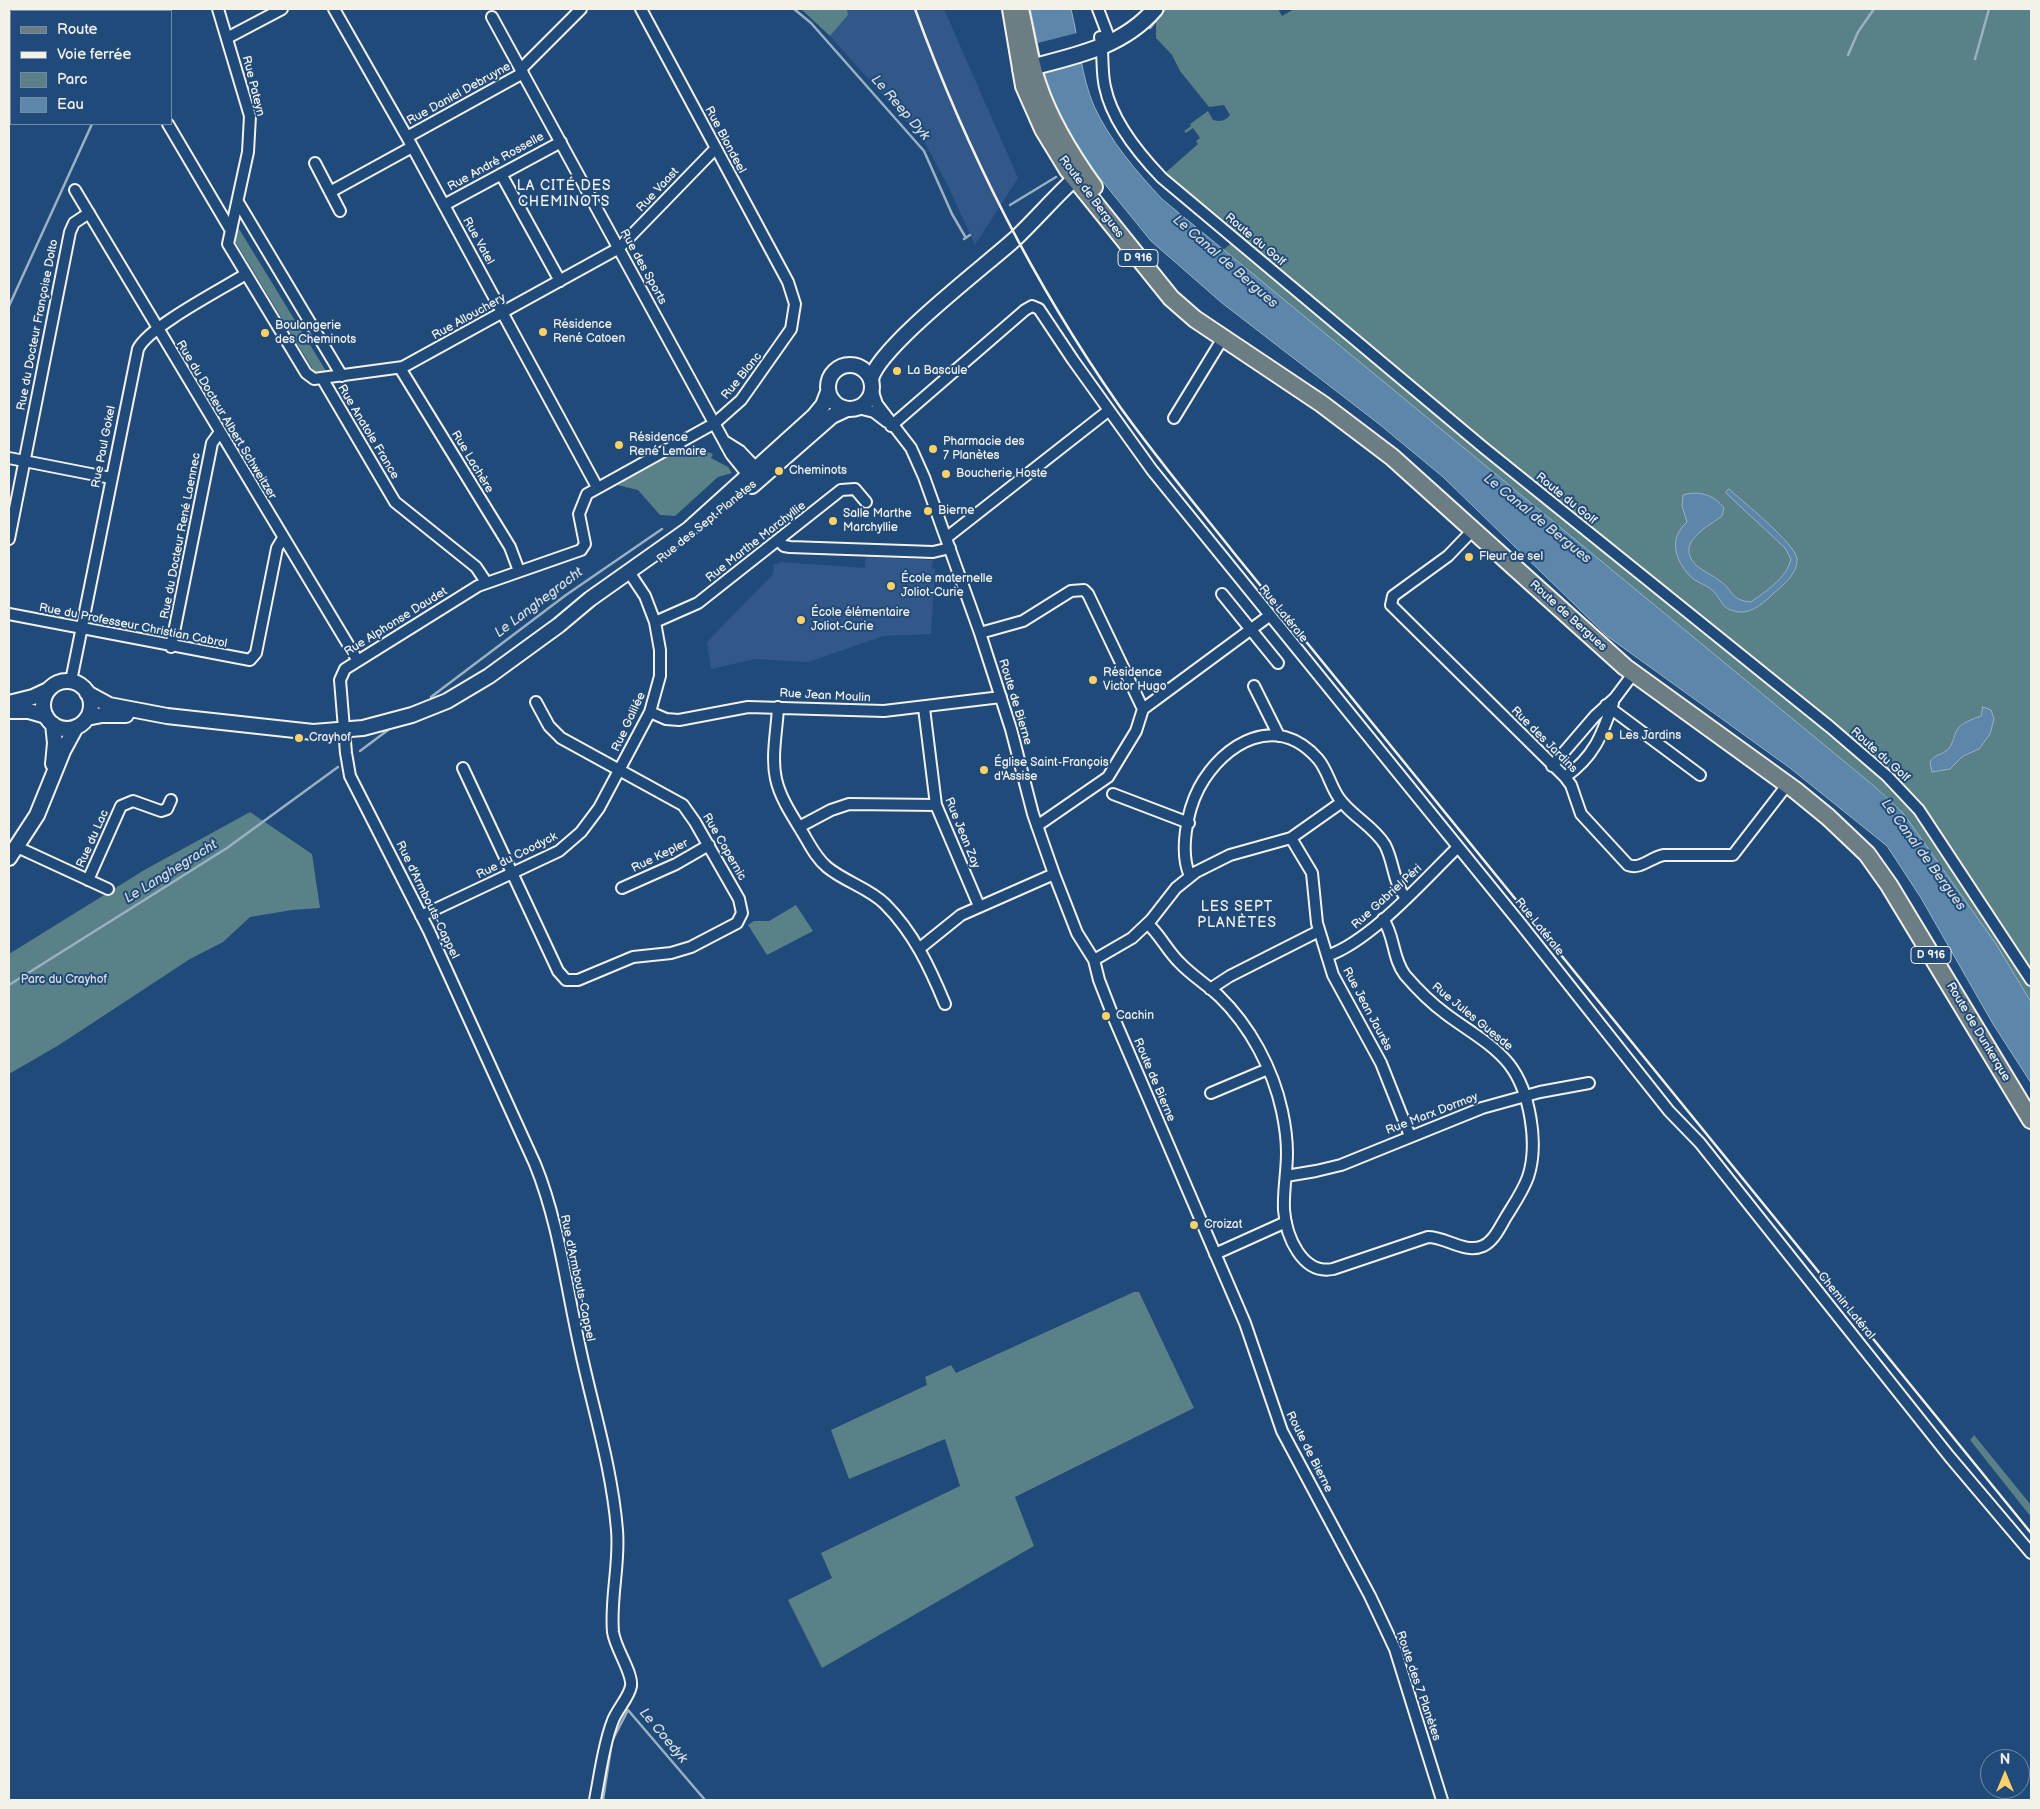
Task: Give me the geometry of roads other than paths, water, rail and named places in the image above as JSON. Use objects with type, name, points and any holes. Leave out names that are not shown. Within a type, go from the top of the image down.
[{"type":"main road","name":"Route de Bergues","points":[[1011,9],[1031,63]]},
{"type":"main road","name":"Route de Bergues","points":[[1020,9],[1031,63],[1025,90],[1036,114],[1165,293],[1188,314],[1358,429],[1401,465],[1633,674],[1812,804]]},
{"type":"main road","points":[[1105,40],[1144,9]]},
{"type":"main road","points":[[1031,63],[1084,49],[1135,29],[1155,9]]},
{"type":"main road","name":"Route de Dunkerque","points":[[1812,804],[1861,848],[1884,878],[2031,1120]]},
{"type":"street","name":"Rue Pateyn","points":[[218,9],[250,116],[248,152],[238,202],[230,229]]},
{"type":"street","points":[[227,38],[282,9]]},
{"type":"street","name":"Rue Vatel","points":[[334,9],[407,137],[598,487]]},
{"type":"street","name":"Rue Daniel Debruyne","points":[[407,137],[522,71],[581,9]]},
{"type":"street","name":"Rue Blondeel","points":[[641,9],[788,282]]},
{"type":"street","name":"Route du Golf","points":[[1098,9],[1105,40],[1104,84],[1112,108],[1136,147],[1162,178],[1469,436],[1822,721],[1887,776],[1919,810],[2031,980]]},
{"type":"street","name":"Rue des Sports","points":[[492,17],[724,441],[740,451],[756,476]]},
{"type":"street","name":"Rue Anatole France","points":[[169,125],[230,229],[229,247],[306,373],[312,378],[322,378],[396,502],[406,513],[476,567],[486,582]]},
{"type":"street","name":"Rue André Rosselle","points":[[444,205],[560,142]]},
{"type":"street","points":[[330,192],[412,147]]},
{"type":"street","name":"Rue Vaast","points":[[619,248],[716,148]]},
{"type":"street","points":[[315,163],[340,211]]},
{"type":"street","points":[[501,174],[560,281]]},
{"type":"street","points":[[917,324],[879,362],[867,400],[853,408],[835,404],[828,392],[828,380],[834,370],[845,365],[855,365],[871,360],[917,324],[1081,178]]},
{"type":"street","name":"Rue du Docteur Albert Schweitzer","points":[[75,190],[358,661]]},
{"type":"street","name":"Rue Anatole France","points":[[238,202],[342,376]]},
{"type":"street","name":"Rue du Docteur Françoise Dolto","points":[[9,539],[70,232],[74,223],[89,213]]},
{"type":"street","name":"Rue Allouchery","points":[[322,378],[400,368],[619,248]]},
{"type":"street","name":"Rue Paul Gokel","points":[[71,681],[136,354],[143,341],[157,329],[246,274]]},
{"type":"street","name":"Rue Blanc","points":[[519,571],[583,549],[585,544],[579,524],[580,508],[587,494],[715,423],[745,396],[789,334],[795,309],[788,282]]},
{"type":"street","name":"Rue Latérale","points":[[892,425],[1025,310],[1032,306],[1041,312],[1108,411],[1152,470],[1641,1075]]},
{"type":"street","points":[[1174,418],[1217,334]]},
{"type":"street","points":[[855,365],[864,370],[871,384]]},
{"type":"street","name":"Rue Lachère","points":[[400,368],[510,548],[519,571]]},
{"type":"street","name":"Route de Bierne","points":[[871,384],[877,404],[901,435],[918,462],[980,633],[1001,698],[1037,826],[1079,937],[1094,960],[1100,985],[1255,1348],[1282,1431],[1349,1556]]},
{"type":"street","name":"Rue des Sept Planètes","points":[[756,476],[817,413],[828,392]]},
{"type":"street","name":"Route de Bierne","points":[[853,408],[877,414],[892,425]]},
{"type":"street","name":"Rue des Sept Planètes","points":[[167,716],[300,731],[344,731],[403,718],[447,701],[489,676],[559,625],[590,599],[631,575],[830,418],[853,408]]},
{"type":"street","points":[[778,540],[784,546],[790,547],[933,552],[948,543],[1108,411]]},
{"type":"street","name":"Rue du Docteur René Laennec","points":[[171,647],[212,443],[220,432]]},
{"type":"street","points":[[9,458],[111,478]]},
{"type":"street","name":"Rue Marthe Marchyllie","points":[[655,622],[698,603],[844,489],[856,490],[866,502]]},
{"type":"street","name":"Rue des Jardins","points":[[1473,530],[1440,562],[1394,595],[1391,605],[1565,777],[1571,786],[1581,814],[1626,863],[1636,867],[1659,856],[1733,855],[1787,785]]},
{"type":"street","name":"Rue du Professeur Christian Cabrol","points":[[9,614],[244,661],[253,658],[257,651],[277,548],[283,538]]},
{"type":"street","name":"Rue Alphonse Daudet","points":[[344,731],[340,677],[346,669],[486,582],[519,571]]},
{"type":"street","name":"Rue Galilée","points":[[620,770],[650,712],[660,670],[660,650],[655,622],[645,596],[631,575]]},
{"type":"street","points":[[980,633],[1023,621],[1070,591],[1084,590],[1143,709]]},
{"type":"street","points":[[1222,594],[1278,663]]},
{"type":"street","points":[[1037,826],[1108,777],[1136,731],[1143,709],[1270,616]]},
{"type":"street","points":[[1552,766],[1609,707],[1633,674]]},
{"type":"street","points":[[9,703],[33,698],[58,682],[71,681],[81,686],[87,693],[109,705],[167,716]]},
{"type":"street","points":[[1254,686],[1279,736]]},
{"type":"street","points":[[48,690],[43,702],[55,748],[50,784]]},
{"type":"street","points":[[13,852],[37,815],[63,751],[91,708],[87,693]]},
{"type":"street","name":"Rue Jean Moulin","points":[[650,712],[666,719],[679,720],[732,709],[778,706],[875,711],[924,708],[1001,698]]},
{"type":"street","name":"Rue Copernic","points":[[512,873],[558,971],[563,978],[570,981],[578,980],[633,957],[671,953],[687,949],[734,925],[741,916],[741,905],[737,895],[692,816],[679,802],[558,736],[549,726],[536,702]]},
{"type":"street","points":[[778,706],[775,774],[782,796],[799,827],[823,863],[884,903],[920,948],[945,1004]]},
{"type":"street","points":[[1609,707],[1700,775]]},
{"type":"street","points":[[1565,777],[1589,758],[1603,732],[1609,707]]},
{"type":"street","name":"Rue Jean Zay","points":[[924,708],[936,805],[979,906]]},
{"type":"street","points":[[9,711],[30,711],[65,729],[108,714],[167,716]]},
{"type":"street","name":"Rue d'Armbouts-Cappel","points":[[344,731],[350,776],[421,916],[542,1184],[565,1267],[580,1348],[608,1469],[618,1546],[613,1632],[618,1652],[631,1684],[609,1730],[595,1800]]},
{"type":"street","points":[[1190,876],[1185,858],[1189,823],[1200,788],[1224,755],[1244,741],[1263,736],[1279,736],[1296,742],[1316,757],[1326,770],[1342,802],[1381,839],[1390,857],[1399,888],[1406,898]]},
{"type":"street","points":[[463,768],[512,873]]},
{"type":"street","name":"Rue du Coodyck","points":[[421,916],[555,853],[576,837],[593,818],[620,770]]},
{"type":"street","points":[[1113,794],[1189,823]]},
{"type":"street","name":"Rue du Lac","points":[[88,880],[121,806],[127,802],[135,802],[161,811],[167,808],[171,800]]},
{"type":"street","points":[[1094,960],[1128,941],[1148,924],[1176,888],[1190,876],[1230,855],[1290,838],[1342,802]]},
{"type":"street","points":[[799,827],[831,810],[849,804],[936,805]]},
{"type":"street","name":"Rue Jean Jaurès","points":[[1290,838],[1312,873],[1319,931],[1339,988],[1385,1072],[1410,1136]]},
{"type":"street","name":"Rue Kepler","points":[[622,888],[665,869],[709,845]]},
{"type":"street","name":"Rue Gabriel Péri","points":[[1327,956],[1348,948],[1383,919],[1458,848]]},
{"type":"street","name":"Rue du Lac","points":[[13,852],[108,889]]},
{"type":"street","points":[[920,948],[952,920],[979,906],[1054,874]]},
{"type":"street","name":"Rue Jules Guesde","points":[[1286,1222],[1300,1255],[1306,1262],[1318,1270],[1333,1269],[1428,1237],[1442,1239],[1469,1248],[1483,1246],[1494,1237],[1528,1178],[1531,1162],[1532,1128],[1524,1096],[1514,1073],[1500,1054],[1444,1013],[1405,974],[1396,959],[1388,928],[1383,919]]},
{"type":"street","points":[[1148,924],[1176,959],[1227,1005],[1244,1026],[1268,1069],[1278,1095],[1284,1124],[1286,1176],[1284,1198],[1286,1222],[1215,1254]]},
{"type":"street","points":[[1210,989],[1230,976],[1319,931]]},
{"type":"street","points":[[1211,1093],[1268,1069]]},
{"type":"street","name":"Chemin Latéral","points":[[1641,1075],[1674,1116],[1700,1143],[1949,1456],[2031,1553]]},
{"type":"street","name":"Rue Marx Dormoy","points":[[1286,1176],[1316,1172],[1341,1165],[1482,1108],[1524,1096],[1589,1083]]},
{"type":"street","name":"Route des 7 Planètes","points":[[1349,1556],[1395,1649],[1442,1800]]},
{"type":"water","name":"Le Canal de Bergues","points":[[1031,9],[1071,9],[1083,71],[1100,119],[1116,144],[1162,199],[1874,786],[1903,813],[1996,944],[2031,1002],[2031,1083],[1993,1024],[1921,898],[1887,846],[1790,768],[1607,636],[1443,477],[1379,424],[1222,303],[1151,241],[1082,156],[1057,113],[1045,81]]},
{"type":"water","points":[[1729,489],[1788,543],[1797,559],[1795,569],[1787,581],[1759,606],[1745,612],[1734,611],[1725,607],[1712,590],[1691,577],[1680,562],[1676,548],[1678,535],[1681,528],[1687,522],[1682,506],[1683,495],[1700,493],[1716,500],[1724,508],[1722,516],[1695,536],[1691,543],[1689,550],[1691,558],[1697,566],[1724,584],[1735,597],[1751,602],[1769,589],[1785,573],[1791,559],[1785,548],[1726,493]]},
{"type":"water","points":[[1983,707],[1991,710],[1994,719],[1990,734],[1979,749],[1963,756],[1950,769],[1932,772],[1930,762],[1932,759],[1948,749],[1957,730],[1962,725],[1981,716]]},
{"type":"waterway","name":"Le Reep Dyk","points":[[794,9],[811,23],[924,151],[952,214],[966,238]]},
{"type":"waterway","points":[[1150,28],[1165,9]]},
{"type":"waterway","points":[[1848,55],[1858,32],[1874,9]]},
{"type":"waterway","points":[[1975,59],[1989,9]]},
{"type":"waterway","points":[[9,306],[92,125]]},
{"type":"waterway","name":"Le Langhegracht","points":[[1010,205],[1056,177]]},
{"type":"waterway","name":"Le Langhegracht","points":[[964,239],[970,235]]},
{"type":"waterway","name":"Le Langhegracht","points":[[431,697],[566,595],[662,529]]},
{"type":"waterway","name":"Le Langhegracht","points":[[360,751],[388,730]]},
{"type":"waterway","name":"Le Langhegracht","points":[[9,985],[227,848],[338,767]]},
{"type":"waterway","name":"Le Coedyk","points":[[603,1800],[612,1741],[628,1710],[705,1800]]},
{"type":"railway","points":[[915,9],[956,113],[1004,213],[1058,310],[1118,404],[1234,553],[2031,1533]]},
{"type":"place","name":"Résidence René Catoen","points":[[543,332]]},
{"type":"place","name":"Boulangerie des Cheminots","points":[[265,333]]},
{"type":"place","name":"La Bascule","points":[[897,371]]},
{"type":"place","name":"Résidence René Lemaire","points":[[619,445]]},
{"type":"place","name":"Pharmacie des 7 Planètes","points":[[933,449]]},
{"type":"place","name":"Cheminots","points":[[779,471]]},
{"type":"place","name":"Boucherie Hoste","points":[[946,474]]},
{"type":"place","name":"Bierne","points":[[928,511]]},
{"type":"place","name":"Salle Marthe Marchyllie","points":[[833,521]]},
{"type":"place","name":"Fleur de sel","points":[[1469,557]]},
{"type":"place","name":"École maternelle Joliot-Curie","points":[[891,586]]},
{"type":"place","name":"École élémentaire Joliot-Curie","points":[[801,620]]},
{"type":"place","name":"Résidence Victor Hugo","points":[[1093,680]]},
{"type":"place","name":"Les Jardins","points":[[1609,736]]},
{"type":"place","name":"Crayhof","points":[[299,738]]},
{"type":"place","name":"Église Saint-François d'Assise","points":[[984,770]]},
{"type":"place","name":"Cachin","points":[[1106,1016]]},
{"type":"place","name":"Croizat","points":[[1194,1225]]},
{"type":"district","name":"LA CITÉ DES CHEMINOTS","points":[[564,194]]},
{"type":"district","name":"LES SEPT PLANÈTES","points":[[1237,916]]},
{"type":"park label","name":"Parc du Crayhof","points":[[64,980]]}]
